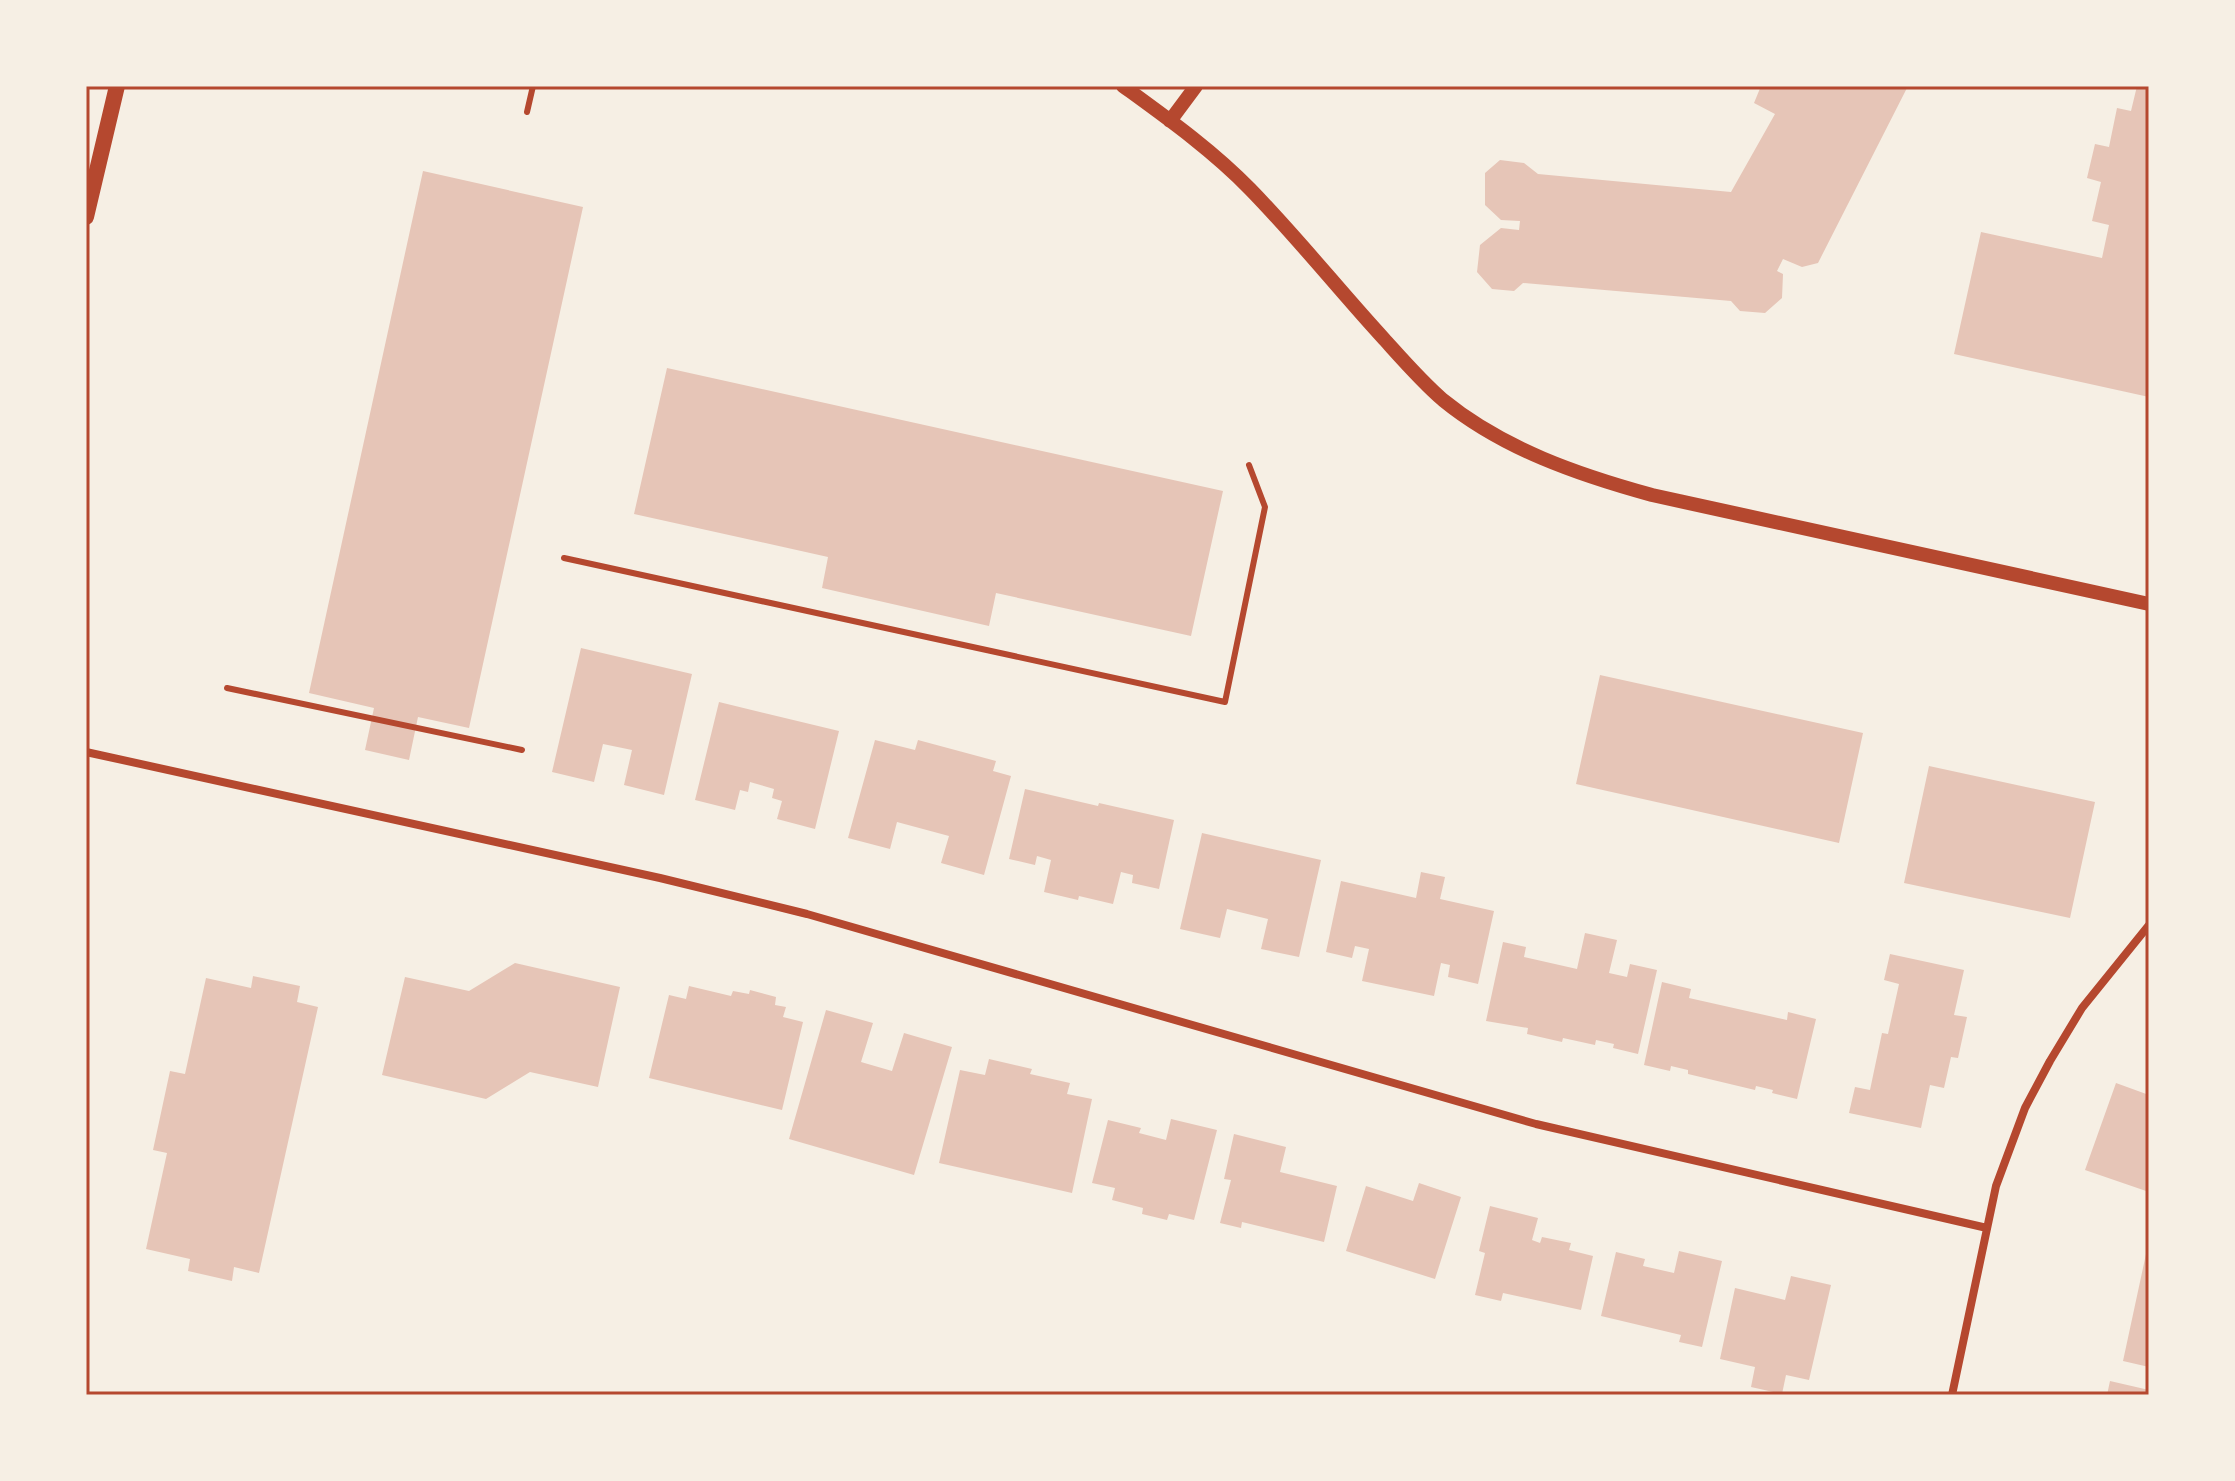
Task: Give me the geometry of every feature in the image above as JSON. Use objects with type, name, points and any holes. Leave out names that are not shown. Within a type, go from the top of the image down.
[{"type":"main road","points":[[86,217],[117,86]]},
{"type":"street","points":[[1123,86],[1221,161],[1251,190],[1359,312],[1443,400],[1490,432],[1533,454],[1599,480],[1652,495],[2149,604]]},
{"type":"street","points":[[1170,121],[1196,86]]},
{"type":"street","points":[[86,752],[660,878],[807,914],[1536,1124],[1987,1228]]},
{"type":"street","points":[[1952,1395],[1987,1228],[2001,1173],[2025,1108],[2082,1008],[2149,925]]},
{"type":"lane","points":[[527,112],[533,86]]},
{"type":"lane","points":[[564,558],[1225,702],[1265,507],[1249,465]]},
{"type":"lane","points":[[227,688],[522,750]]},
{"type":"building","points":[[1761,86],[1908,86],[1818,263],[1802,267],[1783,259],[1777,271],[1783,274],[1782,298],[1765,313],[1740,311],[1731,301],[1523,283],[1514,291],[1492,289],[1477,272],[1480,245],[1501,228],[1519,230],[1520,221],[1501,220],[1485,205],[1485,173],[1500,160],[1524,163],[1538,174],[1731,192],[1775,114],[1754,103]]},
{"type":"building","points":[[2137,86],[2149,86],[2149,397],[1954,354],[1981,232],[2102,258],[2109,225],[2092,221],[2101,182],[2087,178],[2095,144],[2109,147],[2117,108],[2131,111]]},
{"type":"building","points":[[423,171],[583,207],[469,728],[418,717],[409,760],[365,750],[374,708],[309,693]]},
{"type":"building","points":[[667,368],[1223,491],[1191,636],[996,593],[989,626],[822,588],[828,557],[634,514]]},
{"type":"building","points":[[581,648],[692,674],[664,795],[624,785],[632,750],[603,744],[594,782],[552,772]]},
{"type":"building","points":[[1600,675],[1863,733],[1839,843],[1576,784]]},
{"type":"building","points":[[719,702],[839,731],[815,829],[777,819],[782,801],[772,798],[774,789],[750,782],[748,792],[740,790],[735,810],[695,800]]},
{"type":"building","points":[[875,740],[915,750],[918,740],[996,761],[993,771],[1011,776],[984,875],[941,863],[949,836],[897,822],[890,849],[848,838]]},
{"type":"building","points":[[1929,766],[2095,802],[2070,918],[1904,883]]},
{"type":"building","points":[[1025,789],[1174,820],[1159,889],[1132,883],[1133,875],[1121,872],[1113,904],[1044,892],[1051,860],[1037,856],[1035,865],[1009,859]]},
{"type":"building","points":[[1202,833],[1321,860],[1299,957],[1261,949],[1268,919],[1227,909],[1220,938],[1180,929]]},
{"type":"building","points":[[1421,872],[1445,877],[1440,899],[1494,911],[1478,984],[1448,977],[1450,965],[1441,963],[1434,996],[1362,981],[1369,949],[1355,946],[1352,958],[1326,952],[1341,881],[1416,898]]},
{"type":"building","points":[[1585,933],[1617,940],[1609,973],[1627,977],[1630,964],[1657,970],[1638,1054],[1596,1040],[1595,1045],[1563,1038],[1562,1042],[1527,1034],[1528,1028],[1486,1021],[1503,942],[1526,947],[1524,957],[1577,969]]},
{"type":"building","points":[[1890,954],[1964,970],[1954,1015],[1967,1017],[1958,1058],[1951,1057],[1944,1088],[1930,1085],[1921,1128],[1849,1113],[1855,1087],[1870,1090],[1882,1033],[1888,1034],[1899,984],[1884,980]]},
{"type":"building","points":[[515,963],[620,987],[598,1087],[530,1072],[486,1099],[382,1075],[405,977],[469,991]]},
{"type":"building","points":[[253,976],[300,986],[297,1002],[318,1007],[259,1273],[234,1267],[232,1281],[188,1271],[190,1259],[146,1249],[167,1153],[153,1150],[170,1071],[185,1074],[206,978],[251,988]]},
{"type":"building","points":[[1662,982],[1691,989],[1689,998],[1787,1020],[1788,1012],[1816,1019],[1797,1099],[1756,1086],[1755,1090],[1688,1074],[1688,1070],[1671,1066],[1670,1071],[1644,1065]]},
{"type":"building","points":[[689,986],[731,996],[733,991],[749,994],[750,990],[776,997],[775,1005],[786,1007],[783,1017],[803,1022],[782,1110],[649,1078],[669,995],[686,999]]},
{"type":"building","points":[[826,1010],[873,1023],[861,1062],[892,1071],[904,1033],[952,1047],[914,1175],[789,1139]]},
{"type":"building","points":[[989,1059],[1032,1069],[1030,1074],[1070,1083],[1067,1094],[1092,1099],[1072,1193],[939,1163],[960,1070],[985,1075]]},
{"type":"building","points":[[2116,1083],[2149,1095],[2149,1192],[2085,1170]]},
{"type":"building","points":[[1171,1119],[1217,1130],[1194,1220],[1169,1214],[1167,1220],[1142,1214],[1143,1208],[1112,1200],[1115,1188],[1092,1183],[1108,1120],[1141,1128],[1139,1133],[1166,1140]]},
{"type":"building","points":[[1234,1134],[1286,1147],[1280,1172],[1337,1186],[1324,1242],[1242,1222],[1241,1228],[1220,1223],[1231,1180],[1224,1179]]},
{"type":"building","points":[[1419,1183],[1461,1197],[1435,1279],[1346,1251],[1366,1186],[1413,1201]]},
{"type":"building","points":[[1490,1206],[1538,1218],[1532,1240],[1540,1243],[1542,1237],[1571,1243],[1569,1250],[1593,1256],[1581,1310],[1503,1293],[1501,1301],[1475,1295],[1485,1253],[1479,1251]]},
{"type":"building","points":[[1679,1251],[1722,1261],[1702,1347],[1679,1342],[1681,1335],[1601,1316],[1616,1252],[1645,1259],[1643,1266],[1674,1273]]},
{"type":"building","points":[[2146,1254],[2149,1255],[2149,1367],[2123,1361]]},
{"type":"building","points":[[1791,1276],[1831,1285],[1809,1380],[1786,1375],[1782,1394],[1751,1387],[1755,1367],[1720,1359],[1735,1288],[1785,1300]]},
{"type":"building","points":[[2110,1381],[2149,1390],[2149,1395],[2107,1395]]}]
